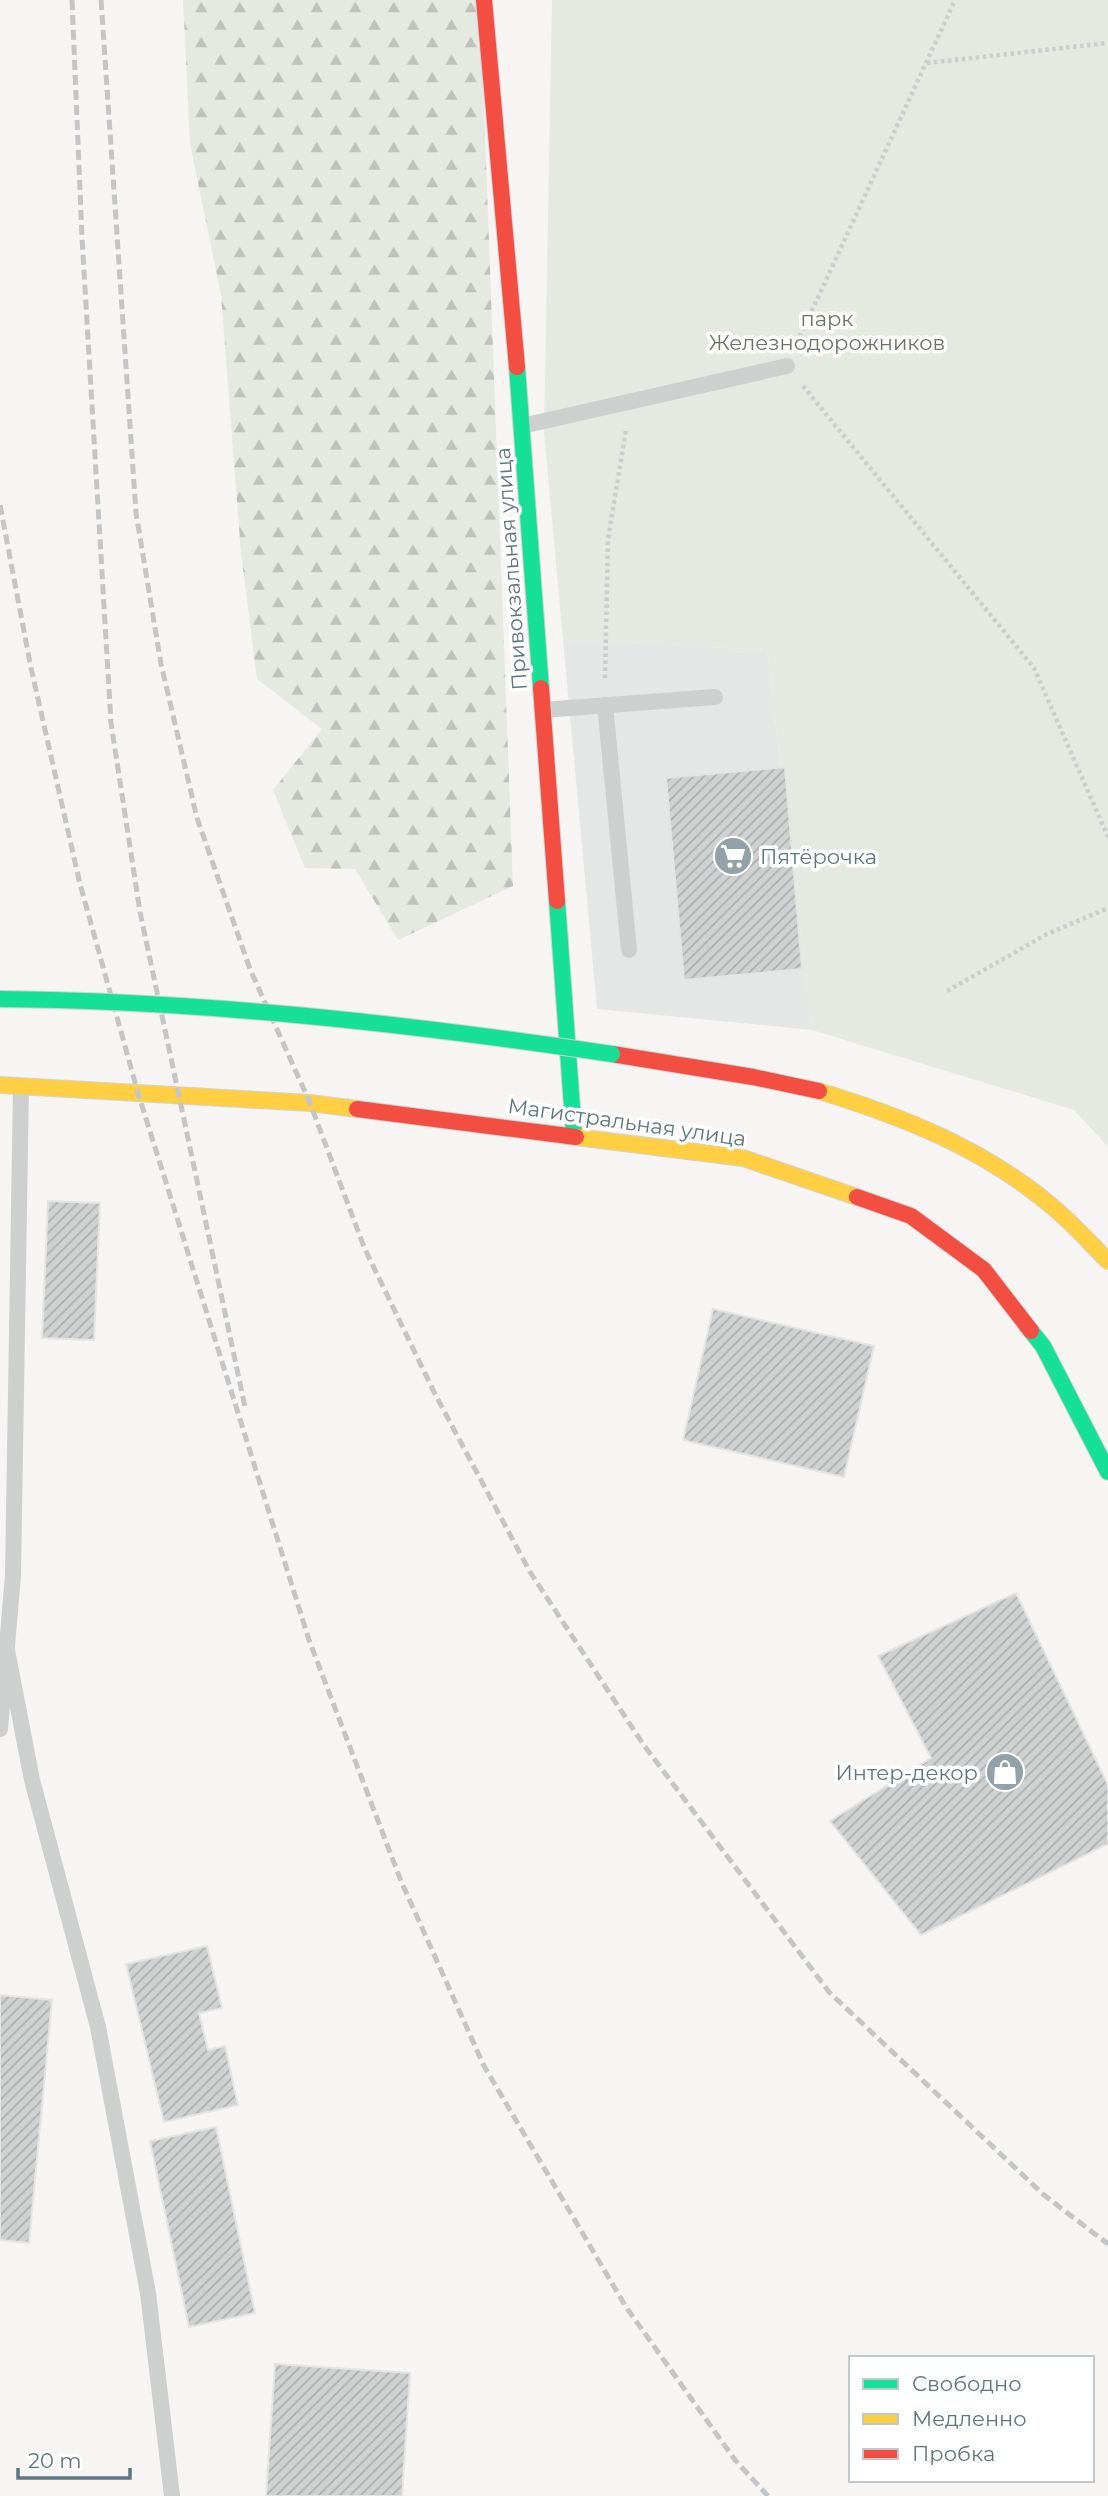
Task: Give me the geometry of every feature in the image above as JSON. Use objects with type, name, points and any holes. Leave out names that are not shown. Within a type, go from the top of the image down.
[{"type":"street","name":"Привокзальная улица","points":[[485,0],[522,426],[574,1134]]},
{"type":"street","points":[[0,999],[205,1006],[343,1018],[472,1033],[741,1074],[843,1096],[916,1122],[969,1148],[1027,1185],[1075,1224],[1108,1261]]},
{"type":"street","name":"Магистральная улица","points":[[0,1085],[310,1103],[574,1134],[743,1158],[911,1216],[984,1270],[1043,1346],[1108,1472]]},
{"type":"lane","points":[[522,426],[787,366]]},
{"type":"lane","points":[[543,710],[715,697]]},
{"type":"lane","points":[[604,705],[629,950]]},
{"type":"lane","points":[[0,1729],[13,1575],[21,1086]]},
{"type":"lane","points":[[7,1650],[32,1780],[98,2027],[148,2294],[172,2496]]},
{"type":"path","points":[[955,0],[787,366],[1034,668],[1108,837]]},
{"type":"path","points":[[926,63],[1108,43]]},
{"type":"path","points":[[604,705],[608,539],[631,401]]},
{"type":"path","points":[[947,991],[1046,934],[1108,908]]},
{"type":"shaded area","points":[[563,640],[767,650],[812,1030],[597,1009]]},
{"type":"green space","points":[[183,0],[480,0],[513,886],[398,940],[355,869],[305,868],[273,790],[322,729],[257,679],[241,553],[221,295],[190,144]]},
{"type":"green space","name":"парк Железнодорожников","points":[[552,0],[1108,0],[1108,1147],[1074,1110],[812,1030],[767,650],[563,640],[544,433]]},
{"type":"building","name":"Пятёрочка","points":[[785,767],[802,969],[684,980],[666,778]]},
{"type":"building","points":[[48,1201],[100,1203],[94,1340],[42,1338]]},
{"type":"building","points":[[713,1309],[874,1346],[844,1477],[683,1440]]},
{"type":"building","name":"Интер-декор","points":[[1016,1593],[1108,1785],[1108,1844],[921,1935],[830,1821],[931,1758],[878,1656]]},
{"type":"building","points":[[207,1946],[222,2008],[199,2013],[208,2050],[225,2046],[238,2105],[164,2122],[126,1964]]},
{"type":"building","points":[[0,1995],[52,2000],[29,2243],[0,2240]]},
{"type":"building","points":[[216,2127],[255,2313],[189,2327],[150,2141]]},
{"type":"building","points":[[275,2364],[410,2373],[402,2496],[266,2496]]},
{"type":"railway","points":[[72,0],[82,238],[111,723],[140,912],[245,1407]]},
{"type":"railway","points":[[101,0],[136,513],[161,664],[197,818],[250,969],[310,1103],[364,1247],[435,1394],[530,1572],[643,1744],[829,1992],[1044,2195],[1108,2244]]},
{"type":"railway","points":[[0,505],[31,668],[80,884],[138,1093],[309,1640],[401,1881],[484,2066],[626,2307],[735,2460],[768,2496]]},
{"type":"traffic: fast","points":[[517,367],[541,688]]},
{"type":"traffic: fast","points":[[557,901],[574,1134]]},
{"type":"traffic: fast","points":[[0,999],[231,1009],[460,1033],[612,1054]]},
{"type":"traffic: fast","points":[[1031,1331],[1043,1346],[1108,1472]]},
{"type":"traffic: slow","points":[[0,1085],[310,1103],[357,1109]]},
{"type":"traffic: slow","points":[[819,1091],[913,1124],[1000,1168],[1054,1208],[1108,1261]]},
{"type":"traffic: slow","points":[[576,1137],[743,1158],[857,1197]]},
{"type":"traffic: jam","points":[[484,0],[517,367]]},
{"type":"traffic: jam","points":[[541,688],[557,901]]},
{"type":"traffic: jam","points":[[612,1054],[753,1077],[819,1091]]},
{"type":"traffic: jam","points":[[357,1109],[576,1137]]},
{"type":"traffic: jam","points":[[857,1197],[911,1216],[984,1270],[1031,1331]]},
{"type":"place","name":"Пятёрочка","points":[[733,856]]},
{"type":"place","name":"Интер-декор","points":[[1005,1772]]}]
